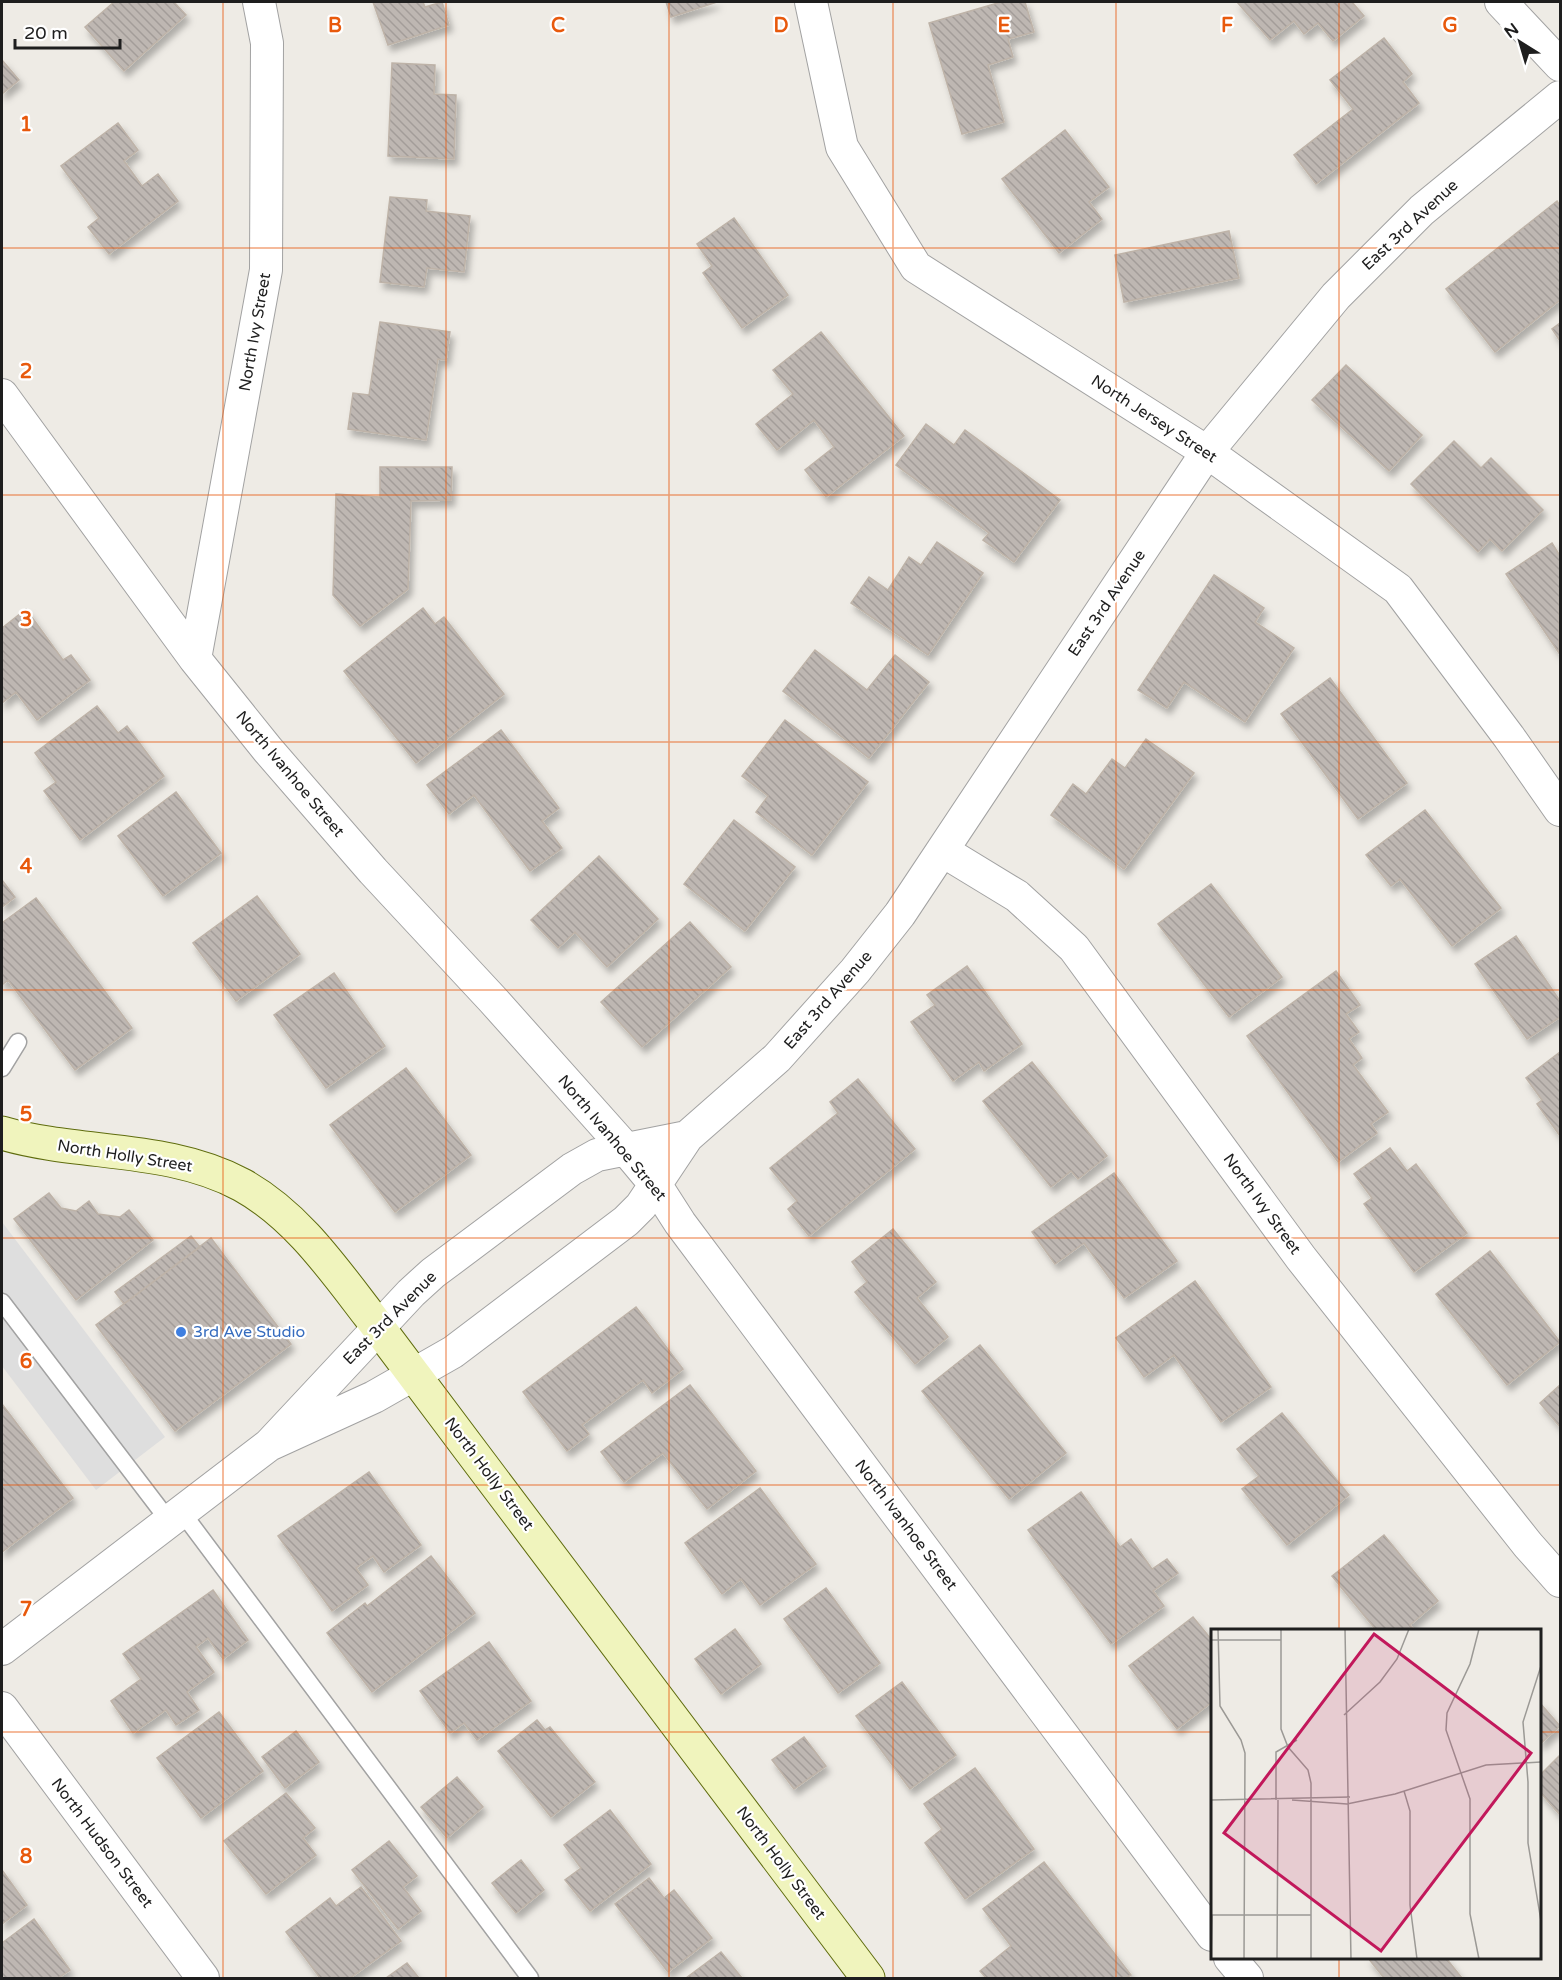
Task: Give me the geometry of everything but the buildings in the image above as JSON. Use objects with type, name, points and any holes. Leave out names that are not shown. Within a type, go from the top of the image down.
[{"type":"street","name":"North Ivy Street","points":[[195,659],[266,270],[267,43],[258,2]]},
{"type":"street","name":"North Jersey Street","points":[[811,2],[842,147],[916,267],[1208,452],[1398,589],[1509,736],[1560,810]]},
{"type":"street","points":[[1501,2],[1560,65]]},
{"type":"street","name":"East 3rd Avenue","points":[[269,1445],[374,1397],[467,1343],[626,1221],[641,1206],[687,1137],[777,1058],[815,1017],[900,914],[1208,452],[1336,296],[1422,210],[1560,97]]},
{"type":"street","name":"North Ivanhoe Street","points":[[2,395],[195,659],[318,808],[493,1000],[655,1184],[680,1223],[1211,1934]]},
{"type":"street","name":"North Ivy Street","points":[[943,851],[1017,896],[1074,948],[1301,1258],[1528,1545],[1560,1581]]},
{"type":"street","name":"North Holly Street","points":[[2,1133],[35,1142],[191,1165],[244,1187],[282,1213],[297,1227],[331,1266],[415,1375],[867,1978]]},
{"type":"street","name":"East 3rd Avenue","points":[[2,1649],[269,1445],[411,1293],[572,1169],[597,1155],[687,1137]]},
{"type":"street","name":"North Hudson Street","points":[[2,1708],[203,1978]]},
{"type":"street","points":[[1231,1959],[1247,1978]]},
{"type":"lane","points":[[2,1068],[18,1041]]},
{"type":"lane","points":[[2,1302],[175,1516],[530,1978]]},
{"type":"shaded area","points":[[2,1222],[165,1437],[96,1490],[2,1366]]},
{"type":"place","name":"3rd Ave Studio","points":[[181,1332]]}]
